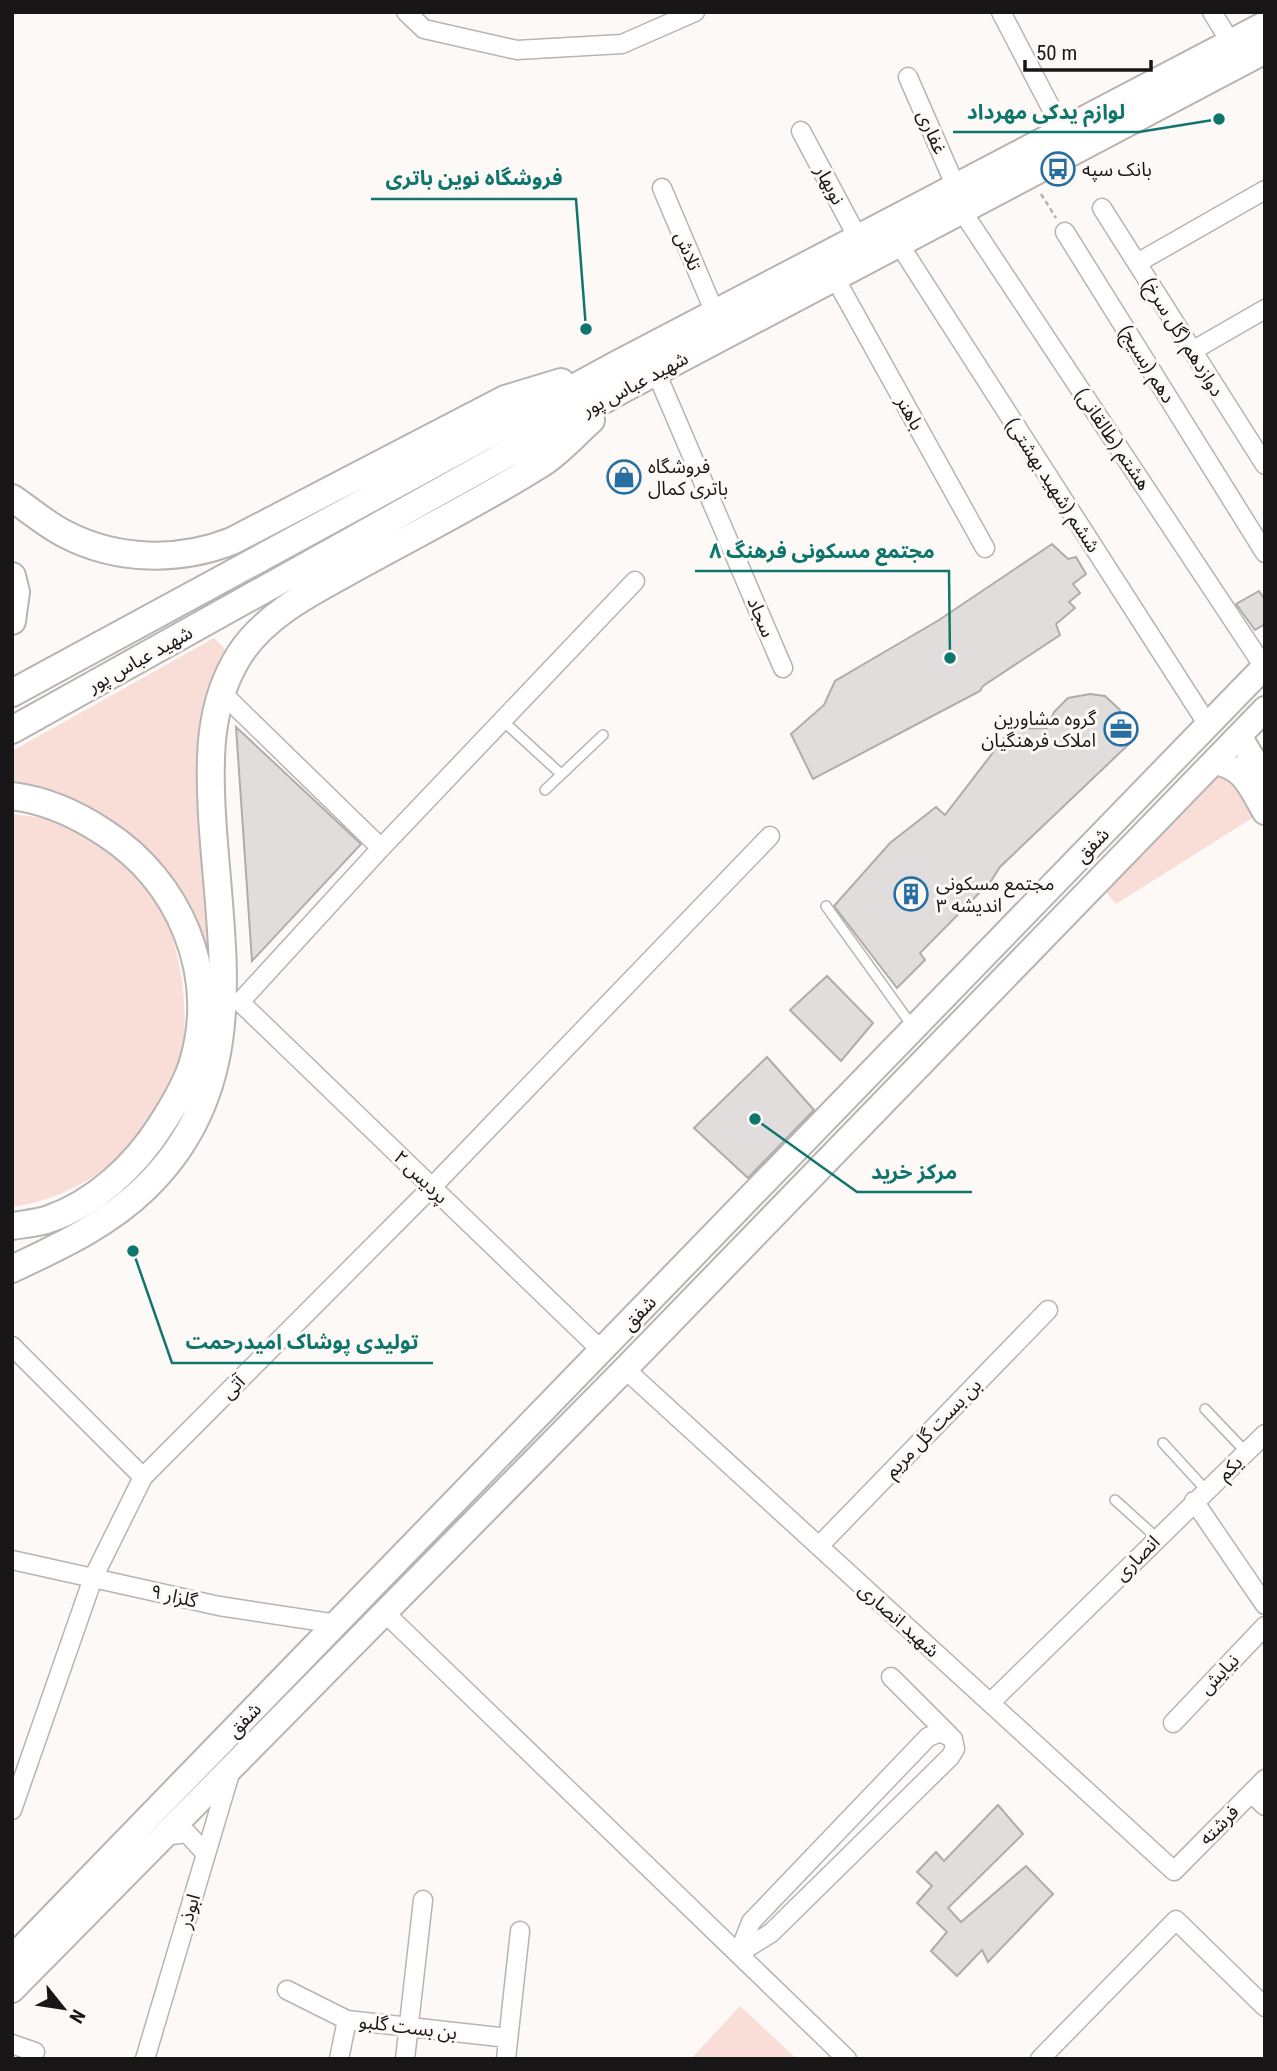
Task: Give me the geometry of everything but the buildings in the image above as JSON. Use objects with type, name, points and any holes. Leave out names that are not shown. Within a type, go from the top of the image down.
[{"type":"main road","name":"شهید عباس پور","points":[[12,693],[621,376],[656,372],[899,244],[959,199],[1063,131],[1265,26]]},
{"type":"main road","name":"شهید عباس پور","points":[[12,730],[621,376],[715,313],[858,238],[1029,175],[1265,50]]},
{"type":"main road","points":[[12,498],[65,534],[100,547],[164,557],[209,550],[232,541],[505,399],[621,376]]},
{"type":"main road","points":[[12,1269],[79,1235],[144,1190],[192,1129],[211,1088],[222,1038],[223,991],[210,771],[211,732],[222,694],[240,654],[292,603],[542,464],[621,376]]},
{"type":"main road","points":[[12,576],[16,592],[12,621]]},
{"type":"main road","name":"شفق","points":[[12,1958],[1265,667]]},
{"type":"main road","name":"شفق","points":[[12,1990],[383,1611],[1235,755],[1265,709]]},
{"type":"main road","points":[[1235,755],[1265,779]]},
{"type":"main road","points":[[1235,755],[1265,812]]},
{"type":"main road","points":[[12,796],[80,816],[132,850],[163,885],[186,925],[199,973],[201,1014],[194,1059],[176,1102],[152,1140],[125,1172],[91,1197],[49,1219],[12,1226]]},
{"type":"street","points":[[406,12],[424,29],[517,50],[622,44],[695,12]]},
{"type":"street","points":[[1001,12],[1063,131]]},
{"type":"street","points":[[1212,12],[1231,43]]},
{"type":"street","name":"غفاری","points":[[908,77],[959,199]]},
{"type":"street","name":"نوبهار","points":[[801,131],[858,238]]},
{"type":"street","name":"تلاش","points":[[662,188],[715,313]]},
{"type":"street","points":[[1137,263],[1265,190]]},
{"type":"street","name":"هشتم (طالقانی)","points":[[959,199],[1265,667]]},
{"type":"street","name":"دوازدهم (گل سرخ)","points":[[1102,208],[1192,351],[1259,443],[1265,466]]},
{"type":"street","name":"دهم (بسیج)","points":[[1065,232],[1265,553]]},
{"type":"street","name":"ششم (شهید بهشتی)","points":[[899,244],[1208,725]]},
{"type":"street","name":"باهنر","points":[[835,278],[985,548]]},
{"type":"street","points":[[1192,351],[1265,309]]},
{"type":"street","name":"سجاد","points":[[656,372],[783,668]]},
{"type":"street","points":[[222,694],[381,848],[635,581]]},
{"type":"street","name":"آتی","points":[[12,1810],[93,1578],[144,1477],[432,1187],[770,836]]},
{"type":"street","name":"پردیس ۲","points":[[381,848],[240,1002],[602,1351]]},
{"type":"street","name":"بن بست گل مریم","points":[[819,1546],[1048,1311]]},
{"type":"street","points":[[12,1346],[144,1477]]},
{"type":"street","name":"شهید انصاری","points":[[625,1369],[1174,1871]]},
{"type":"street","name":"یکم","points":[[1200,1495],[1265,1434]]},
{"type":"street","points":[[1200,1495],[1265,1605]]},
{"type":"street","name":"انصاری","points":[[990,1703],[1200,1495]]},
{"type":"street","name":"گلزار ۹","points":[[12,1560],[219,1606],[337,1624]]},
{"type":"street","points":[[383,1611],[847,2059]]},
{"type":"street","name":"نیایش","points":[[1173,1723],[1265,1626]]},
{"type":"street","points":[[739,1953],[771,1933],[950,1757],[955,1749],[950,1736],[891,1677]]},
{"type":"street","points":[[739,1953],[751,1922],[928,1737],[941,1732],[950,1736]]},
{"type":"street","name":"ابوذر","points":[[145,2059],[233,1763]]},
{"type":"street","name":"فرشته","points":[[1174,1871],[1265,1779]]},
{"type":"street","points":[[1251,1793],[1265,1806]]},
{"type":"street","points":[[163,1836],[187,1833],[206,1854]]},
{"type":"street","points":[[405,2059],[411,2027],[423,1900]]},
{"type":"street","points":[[1040,2059],[1176,1920],[1265,2007]]},
{"type":"street","points":[[506,2059],[520,1931]]},
{"type":"street","points":[[287,1990],[347,2020]]},
{"type":"street","name":"بن بست گلبو","points":[[339,2059],[347,2020],[508,2038]]},
{"type":"street","points":[[12,2044],[36,2052]]},
{"type":"lane","points":[[502,720],[561,774]]},
{"type":"lane","points":[[545,790],[603,735]]},
{"type":"lane","points":[[826,906],[914,1029]]},
{"type":"lane","points":[[1205,1409],[1246,1452]]},
{"type":"lane","points":[[1163,1443],[1200,1495]]},
{"type":"lane","points":[[1115,1500],[1157,1538]]},
{"type":"path","points":[[1029,175],[1065,232]]},
{"type":"shaded area","points":[[214,638],[230,654],[206,839],[209,981],[195,918],[181,890],[164,866],[144,844],[96,811],[41,788],[12,780],[12,751]]},
{"type":"shaded area","points":[[1219,767],[1257,815],[1116,904],[1101,886]]},
{"type":"shaded area","points":[[12,814],[49,820],[78,831],[114,853],[142,882],[162,911],[169,927],[179,964],[184,1026],[179,1062],[168,1090],[136,1139],[94,1176],[69,1190],[41,1201],[12,1207]]},
{"type":"shaded area","points":[[740,2006],[797,2059],[691,2059]]},
{"type":"place","name":"لوازم یدکی مهرداد","points":[[1219,119]]},
{"type":"place","name":"بانک سپه","points":[[1058,169]]},
{"type":"place","name":"فروشگاه نوین باتری","points":[[586,329]]},
{"type":"place","name":"فروشگاه باتری کمال","points":[[624,477]]},
{"type":"place","name":"مجتمع مسکونی فرهنگ ۸","points":[[950,658]]},
{"type":"place","name":"گروه مشاورین املاک فرهنگیان","points":[[1121,729]]},
{"type":"place","name":"مجتمع مسکونی اندیشه ۳","points":[[911,894]]},
{"type":"place","name":"مرکز خرید","points":[[755,1119]]},
{"type":"place","name":"تولیدی پوشاک امیدرحمت","points":[[133,1251]]}]
